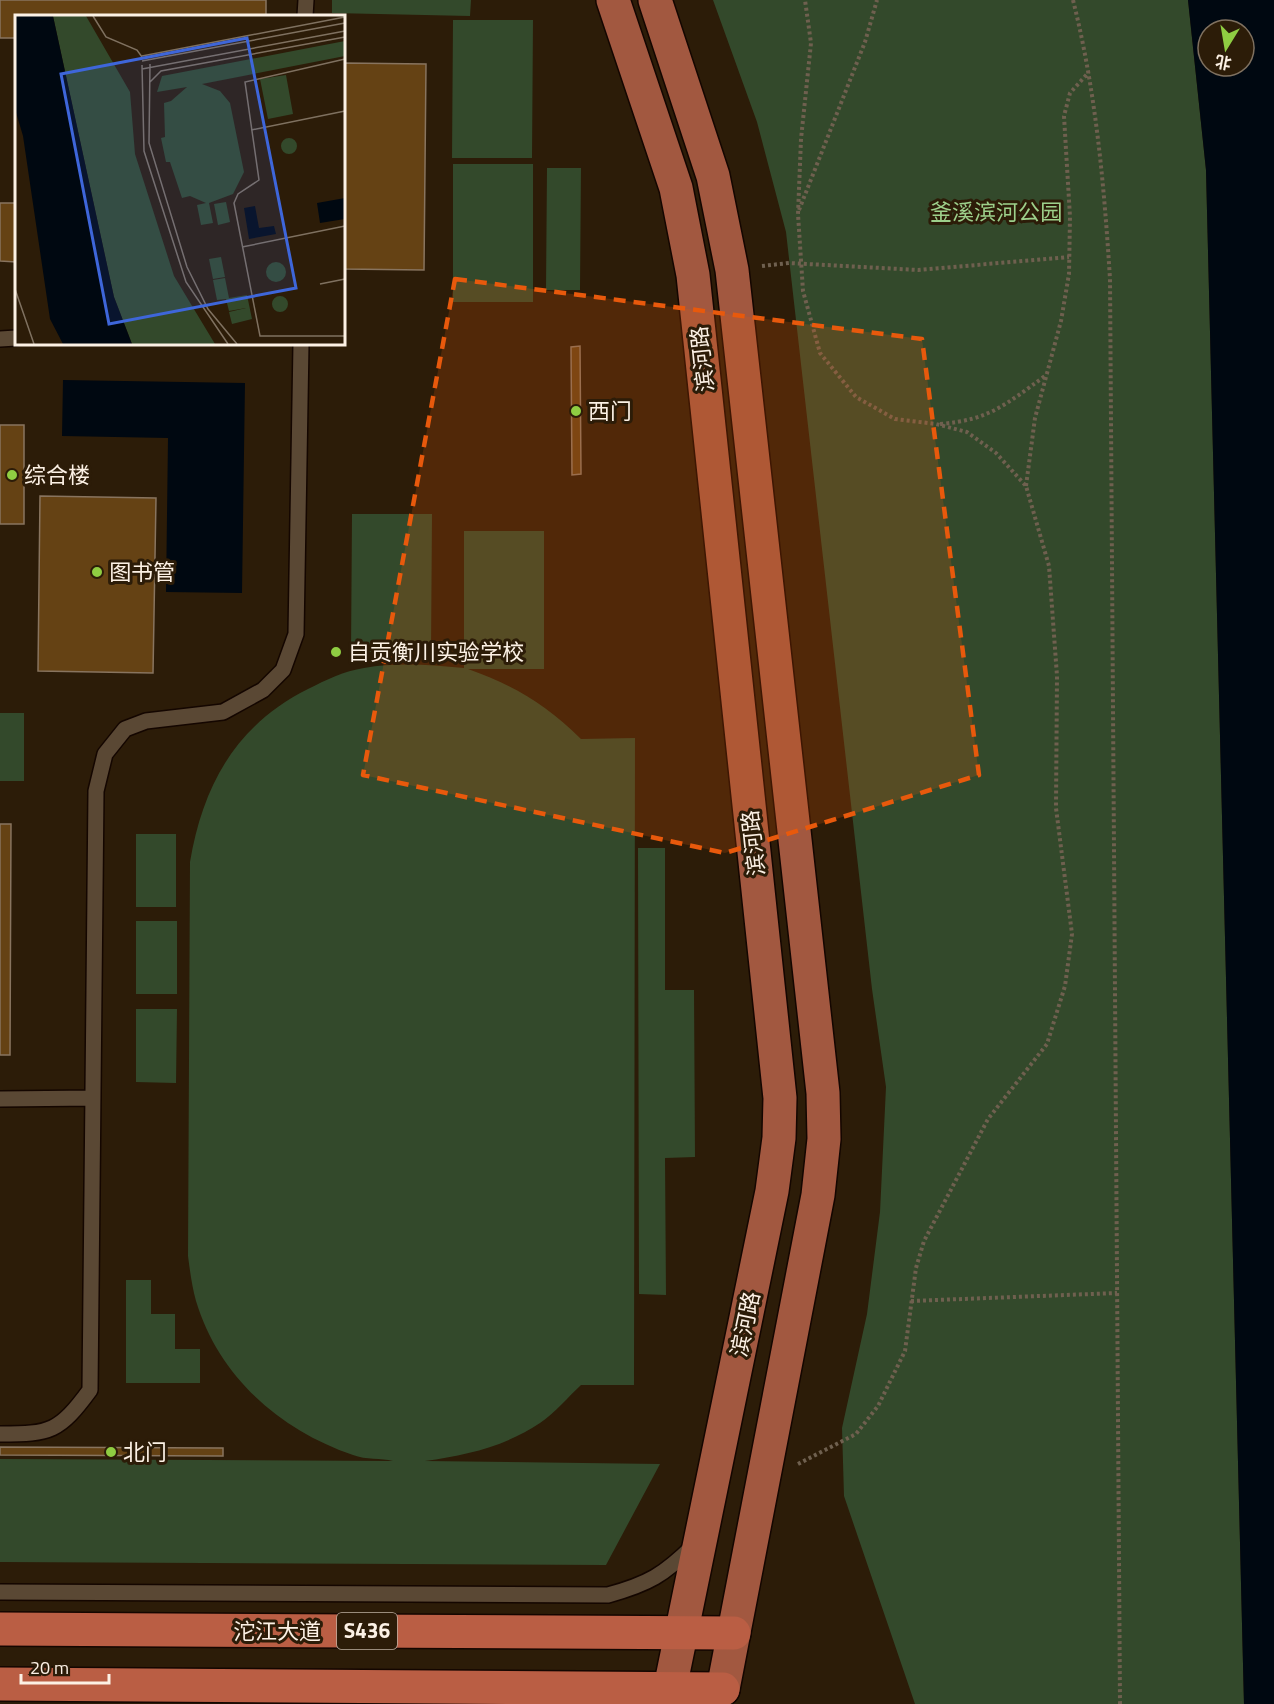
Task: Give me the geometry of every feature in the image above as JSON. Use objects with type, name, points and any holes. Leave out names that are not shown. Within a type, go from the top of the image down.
[{"type":"highway","name":"沱江大道","points":[[0,1629],[734,1633]]},
{"type":"highway","points":[[0,1684],[723,1689]]},
{"type":"main road","name":"滨河路","points":[[613,0],[676,188],[693,275],[780,1098],[779,1138],[772,1191],[670,1688]]},
{"type":"main road","name":"滨河路","points":[[655,0],[713,176],[732,270],[820,1069],[824,1128],[818,1195],[723,1689]]},
{"type":"lane","points":[[305,15],[306,0]]},
{"type":"lane","points":[[0,339],[15,338]]},
{"type":"lane","points":[[0,1434],[40,1434],[70,1417],[90,1390],[96,791],[105,754],[125,729],[146,721],[223,712],[263,690],[283,670],[296,633],[301,345]]},
{"type":"lane","points":[[0,1099],[93,1098]]},
{"type":"lane","points":[[0,1592],[608,1595],[644,1585],[673,1567],[700,1539]]},
{"type":"path","points":[[805,0],[811,43],[801,139],[798,214],[803,291],[820,353],[856,397],[895,419],[936,424],[967,432],[996,453],[1026,486]]},
{"type":"path","points":[[798,214],[865,42],[877,0]]},
{"type":"path","points":[[1073,0],[1089,71],[1104,170],[1110,279],[1120,1704]]},
{"type":"path","points":[[764,1478],[822,1454],[856,1434],[878,1406],[905,1351],[916,1268],[924,1241],[988,1119],[1047,1044],[1065,986],[1072,934],[1056,808],[1057,676],[1048,566],[1026,486],[1035,418],[1062,321],[1069,256],[1070,217],[1064,116],[1070,93],[1089,71]]},
{"type":"path","points":[[732,270],[789,263],[918,270],[1069,256]]},
{"type":"path","points":[[936,424],[970,421],[998,410],[1046,375]]},
{"type":"path","points":[[911,1301],[1117,1293]]},
{"type":"highlighted area","points":[[455,279],[922,339],[979,775],[725,853],[363,775]]},
{"type":"green space","points":[[332,0],[471,0],[470,16],[332,13]]},
{"type":"green space","name":"釜溪滨河公园","points":[[713,0],[1188,0],[1206,170],[1244,1704],[915,1704],[844,1496],[842,1428],[867,1314],[880,1212],[886,1087],[872,989],[786,232],[757,122]]},
{"type":"green space","points":[[453,20],[533,20],[532,158],[452,158]]},
{"type":"green space","points":[[453,164],[533,164],[533,302],[453,302]]},
{"type":"green space","points":[[547,168],[581,168],[580,290],[546,290]]},
{"type":"green space","points":[[352,514],[432,514],[431,652],[351,652]]},
{"type":"green space","points":[[464,531],[544,531],[544,669],[468,669],[529,697],[581,739],[635,738],[634,1385],[581,1385],[546,1419],[513,1438],[470,1453],[425,1461],[660,1464],[606,1565],[0,1562],[0,1459],[393,1461],[353,1455],[301,1431],[277,1415],[237,1377],[220,1354],[206,1328],[196,1301],[188,1256],[190,862],[204,808],[227,760],[242,739],[261,720],[283,704],[322,682],[357,669],[402,665],[464,668]]},
{"type":"green space","points":[[0,713],[24,713],[24,781],[0,781]]},
{"type":"green space","points":[[136,834],[176,834],[176,907],[136,907]]},
{"type":"green space","points":[[638,848],[665,848],[665,990],[694,990],[695,1157],[665,1158],[666,1295],[639,1294]]},
{"type":"green space","points":[[136,921],[177,921],[177,994],[136,994]]},
{"type":"green space","points":[[136,1009],[177,1009],[176,1083],[136,1082]]},
{"type":"green space","points":[[126,1280],[151,1280],[151,1314],[175,1314],[175,1349],[200,1349],[200,1383],[126,1383]]},
{"type":"shaded area","points":[[1188,0],[1274,0],[1274,1704],[1244,1704],[1206,170],[1196,78],[1256,78],[1256,18],[1196,18],[1196,76]]},
{"type":"shaded area","points":[[63,380],[245,383],[242,593],[166,592],[168,438],[62,436]]},
{"type":"building","points":[[0,0],[266,0],[266,15],[15,15],[15,38],[0,38]]},
{"type":"building","points":[[345,63],[426,64],[424,270],[345,269]]},
{"type":"building","points":[[0,203],[15,203],[15,262],[0,261]]},
{"type":"building","name":"西门","points":[[580,346],[581,474],[572,475],[571,347]]},
{"type":"building","name":"综合楼","points":[[0,425],[24,425],[24,524],[0,524]]},
{"type":"building","name":"图书管","points":[[40,496],[156,498],[153,673],[38,671]]},
{"type":"building","points":[[0,824],[11,824],[10,1055],[0,1055]]},
{"type":"building","name":"北门","points":[[0,1447],[223,1448],[223,1456],[0,1455]]},
{"type":"place","name":"西门","points":[[576,411]]},
{"type":"place","name":"综合楼","points":[[12,475]]},
{"type":"place","name":"图书管","points":[[97,572]]},
{"type":"place","name":"自贡衡川实验学校","points":[[336,652]]},
{"type":"place","name":"北门","points":[[111,1452]]}]
